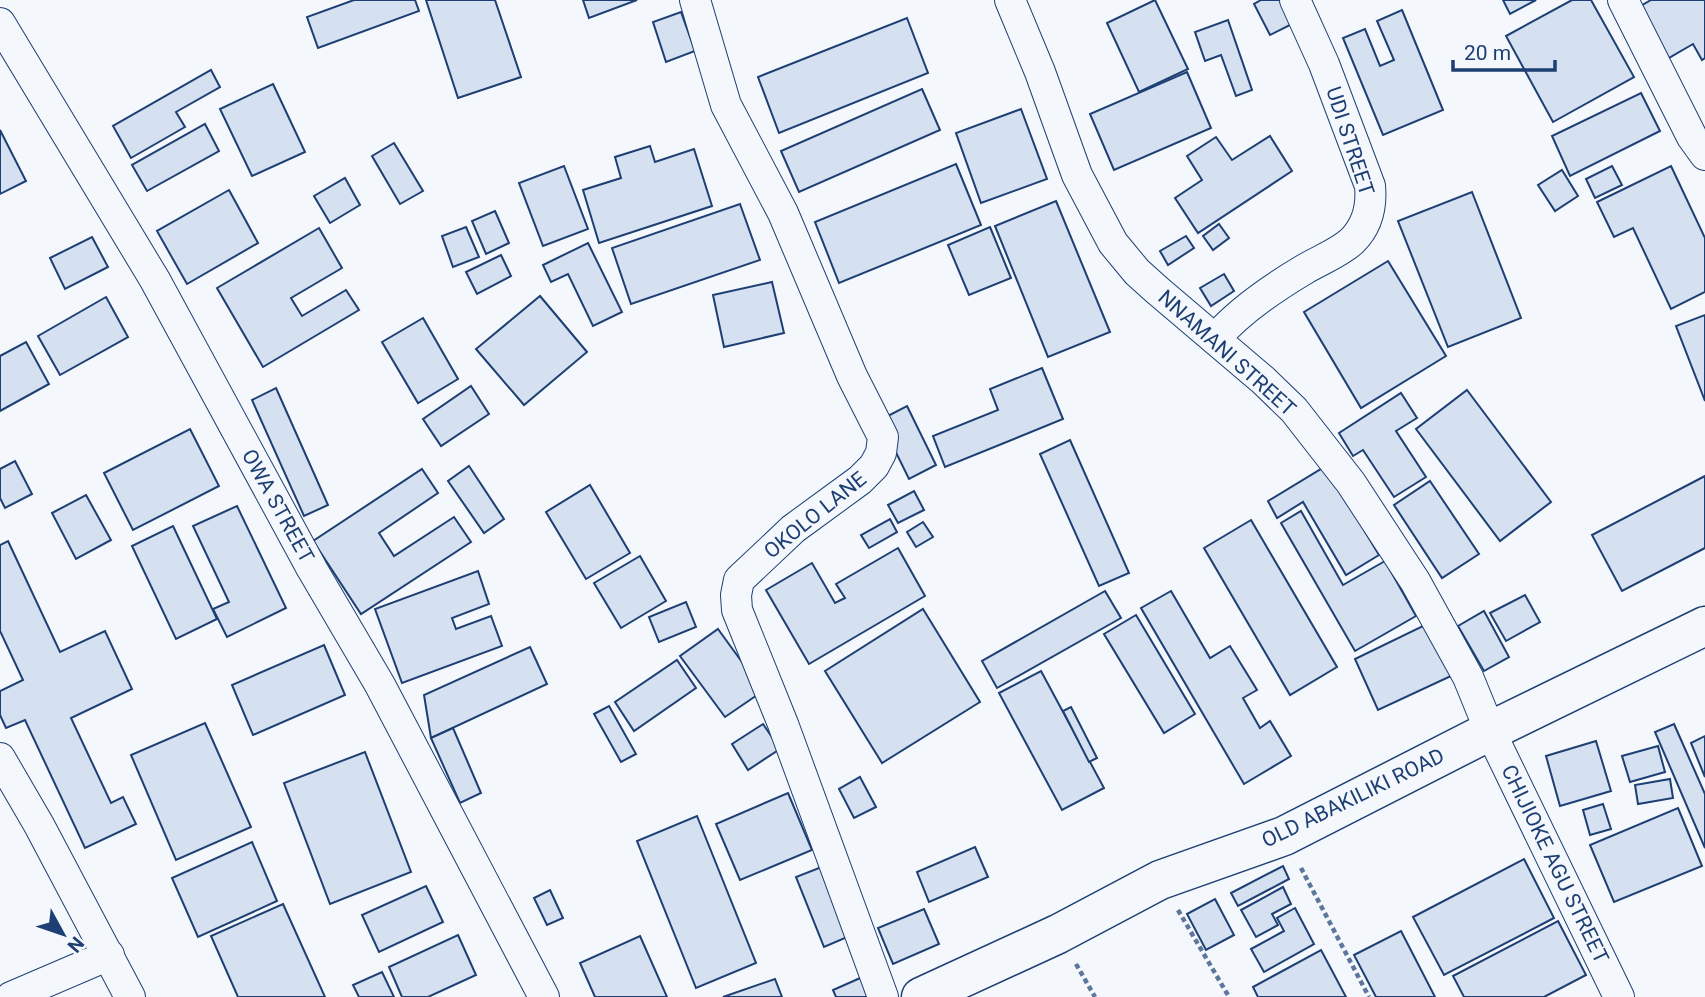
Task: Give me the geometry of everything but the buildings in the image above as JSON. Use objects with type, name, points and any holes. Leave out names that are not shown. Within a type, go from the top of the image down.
[{"type":"main road","name":"OLD ABAKILIKI ROAD","points":[[921,997],[1058,934],[1160,880],[1284,836],[1705,626]]},
{"type":"street","name":"OKOLO LANE","points":[[695,0],[726,105],[783,213],[852,376],[883,437],[881,453],[874,466],[838,498],[793,529],[739,580],[736,595],[737,610],[783,724],[883,997]]},
{"type":"street","name":"NNAMANI STREET","points":[[1010,0],[1040,72],[1077,175],[1113,243],[1137,272],[1294,410],[1351,483],[1441,626],[1468,677],[1490,731]]},
{"type":"street","name":"UDI STREET","points":[[1215,339],[1223,329],[1265,295],[1351,242],[1367,217],[1371,202],[1370,186],[1328,76],[1295,0]]},
{"type":"street","points":[[1623,0],[1692,136],[1705,155]]},
{"type":"street","name":"OWA STREET","points":[[0,23],[155,280],[313,569],[380,685],[544,997]]},
{"type":"street","name":"CHIJIOKE AGU STREET","points":[[1490,731],[1619,997]]},
{"type":"street","points":[[0,758],[130,997]]},
{"type":"street","points":[[10,997],[109,955]]},
{"type":"path","points":[[1284,836],[1369,997]]},
{"type":"path","points":[[1160,880],[1229,997]]}]
